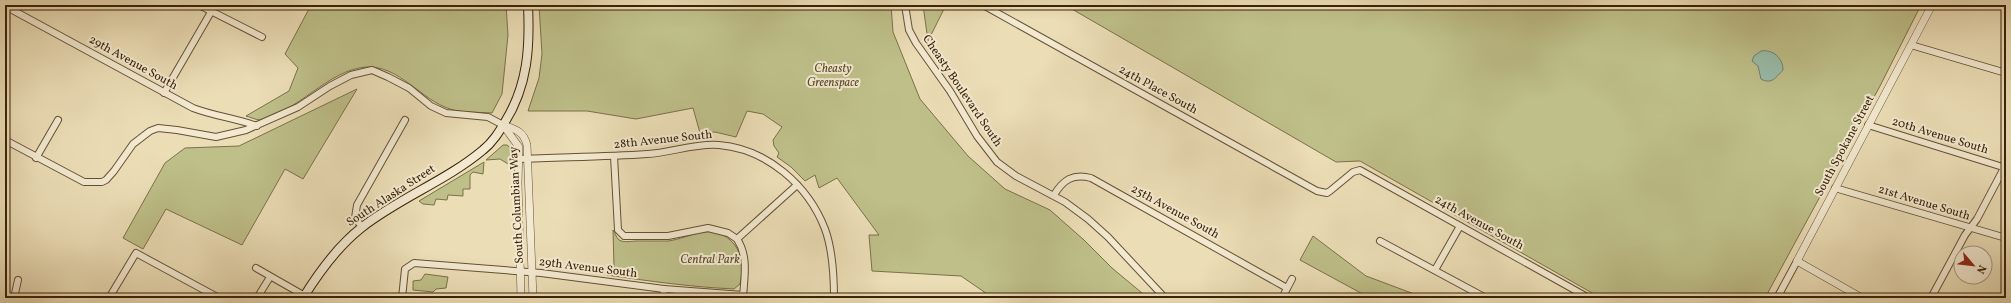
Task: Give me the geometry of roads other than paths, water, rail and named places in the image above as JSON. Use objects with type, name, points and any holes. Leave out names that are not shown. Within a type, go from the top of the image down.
[{"type":"main road","points":[[503,125],[516,101],[526,72],[529,42],[528,5]]},
{"type":"main road","name":"South Alaska Street","points":[[304,297],[336,251],[362,227],[471,159],[494,139],[503,125]]},
{"type":"street","points":[[199,5],[262,37]]},
{"type":"street","name":"Cheasty Boulevard South","points":[[905,5],[909,30],[916,43],[950,91],[988,151],[1004,169],[1054,195],[1097,227],[1165,298]]},
{"type":"street","name":"24th Place South","points":[[983,5],[1322,193],[1330,191],[1357,170]]},
{"type":"street","name":"South Spokane Street","points":[[1777,298],[1932,5]]},
{"type":"street","name":"29th Avenue South","points":[[5,6],[164,93],[209,114],[222,118],[237,119],[256,126]]},
{"type":"street","points":[[164,93],[211,12]]},
{"type":"street","points":[[1911,45],[2006,73]]},
{"type":"street","points":[[5,140],[36,158],[84,182],[96,183],[106,180],[133,144],[145,134],[158,128],[216,137],[246,130],[298,107],[330,86],[351,75],[372,70],[409,88],[431,106],[446,113],[488,117],[503,125]]},
{"type":"street","points":[[36,158],[58,120]]},
{"type":"street","points":[[362,227],[355,218],[356,205],[405,120]]},
{"type":"street","name":"South Columbian Way","points":[[503,125],[514,128],[521,133],[525,139],[533,298]]},
{"type":"street","name":"South Columbian Way","points":[[503,125],[510,137],[516,143],[519,160],[518,183],[522,298]]},
{"type":"street","name":"20th Avenue South","points":[[1868,125],[2005,168]]},
{"type":"street","name":"28th Avenue South","points":[[519,160],[658,153],[699,145],[728,146],[758,155],[781,169],[797,185],[812,205],[825,229],[833,264],[834,298]]},
{"type":"street","points":[[614,156],[618,230],[626,237],[658,237],[708,228],[728,233],[737,239],[744,251],[743,296]]},
{"type":"street","points":[[1931,298],[1970,228],[1978,219],[2005,168]]},
{"type":"street","name":"24th Avenue South","points":[[1357,170],[1360,170],[1590,298]]},
{"type":"street","name":"25th Avenue South","points":[[1054,195],[1064,181],[1071,177],[1084,176],[1091,178],[1287,288]]},
{"type":"street","points":[[737,239],[797,185]]},
{"type":"street","name":"21st Avenue South","points":[[1836,188],[2006,238]]},
{"type":"street","points":[[1436,270],[1460,226]]},
{"type":"street","points":[[1380,241],[1486,298]]},
{"type":"street","points":[[109,298],[136,253],[219,298]]},
{"type":"street","points":[[1797,261],[1862,298]]},
{"type":"street","name":"29th Avenue South","points":[[402,298],[404,272],[407,266],[414,263],[532,272],[664,289],[743,296]]},
{"type":"street","points":[[256,268],[304,297]]},
{"type":"street","points":[[257,298],[270,277]]},
{"type":"street","points":[[1282,298],[1292,279]]},
{"type":"street","points":[[14,298],[18,280]]},
{"type":"street","points":[[663,298],[664,289]]},
{"type":"park label","name":"Cheasty Greenspace","points":[[833,76]]},
{"type":"park label","name":"Central Park","points":[[710,260]]}]
